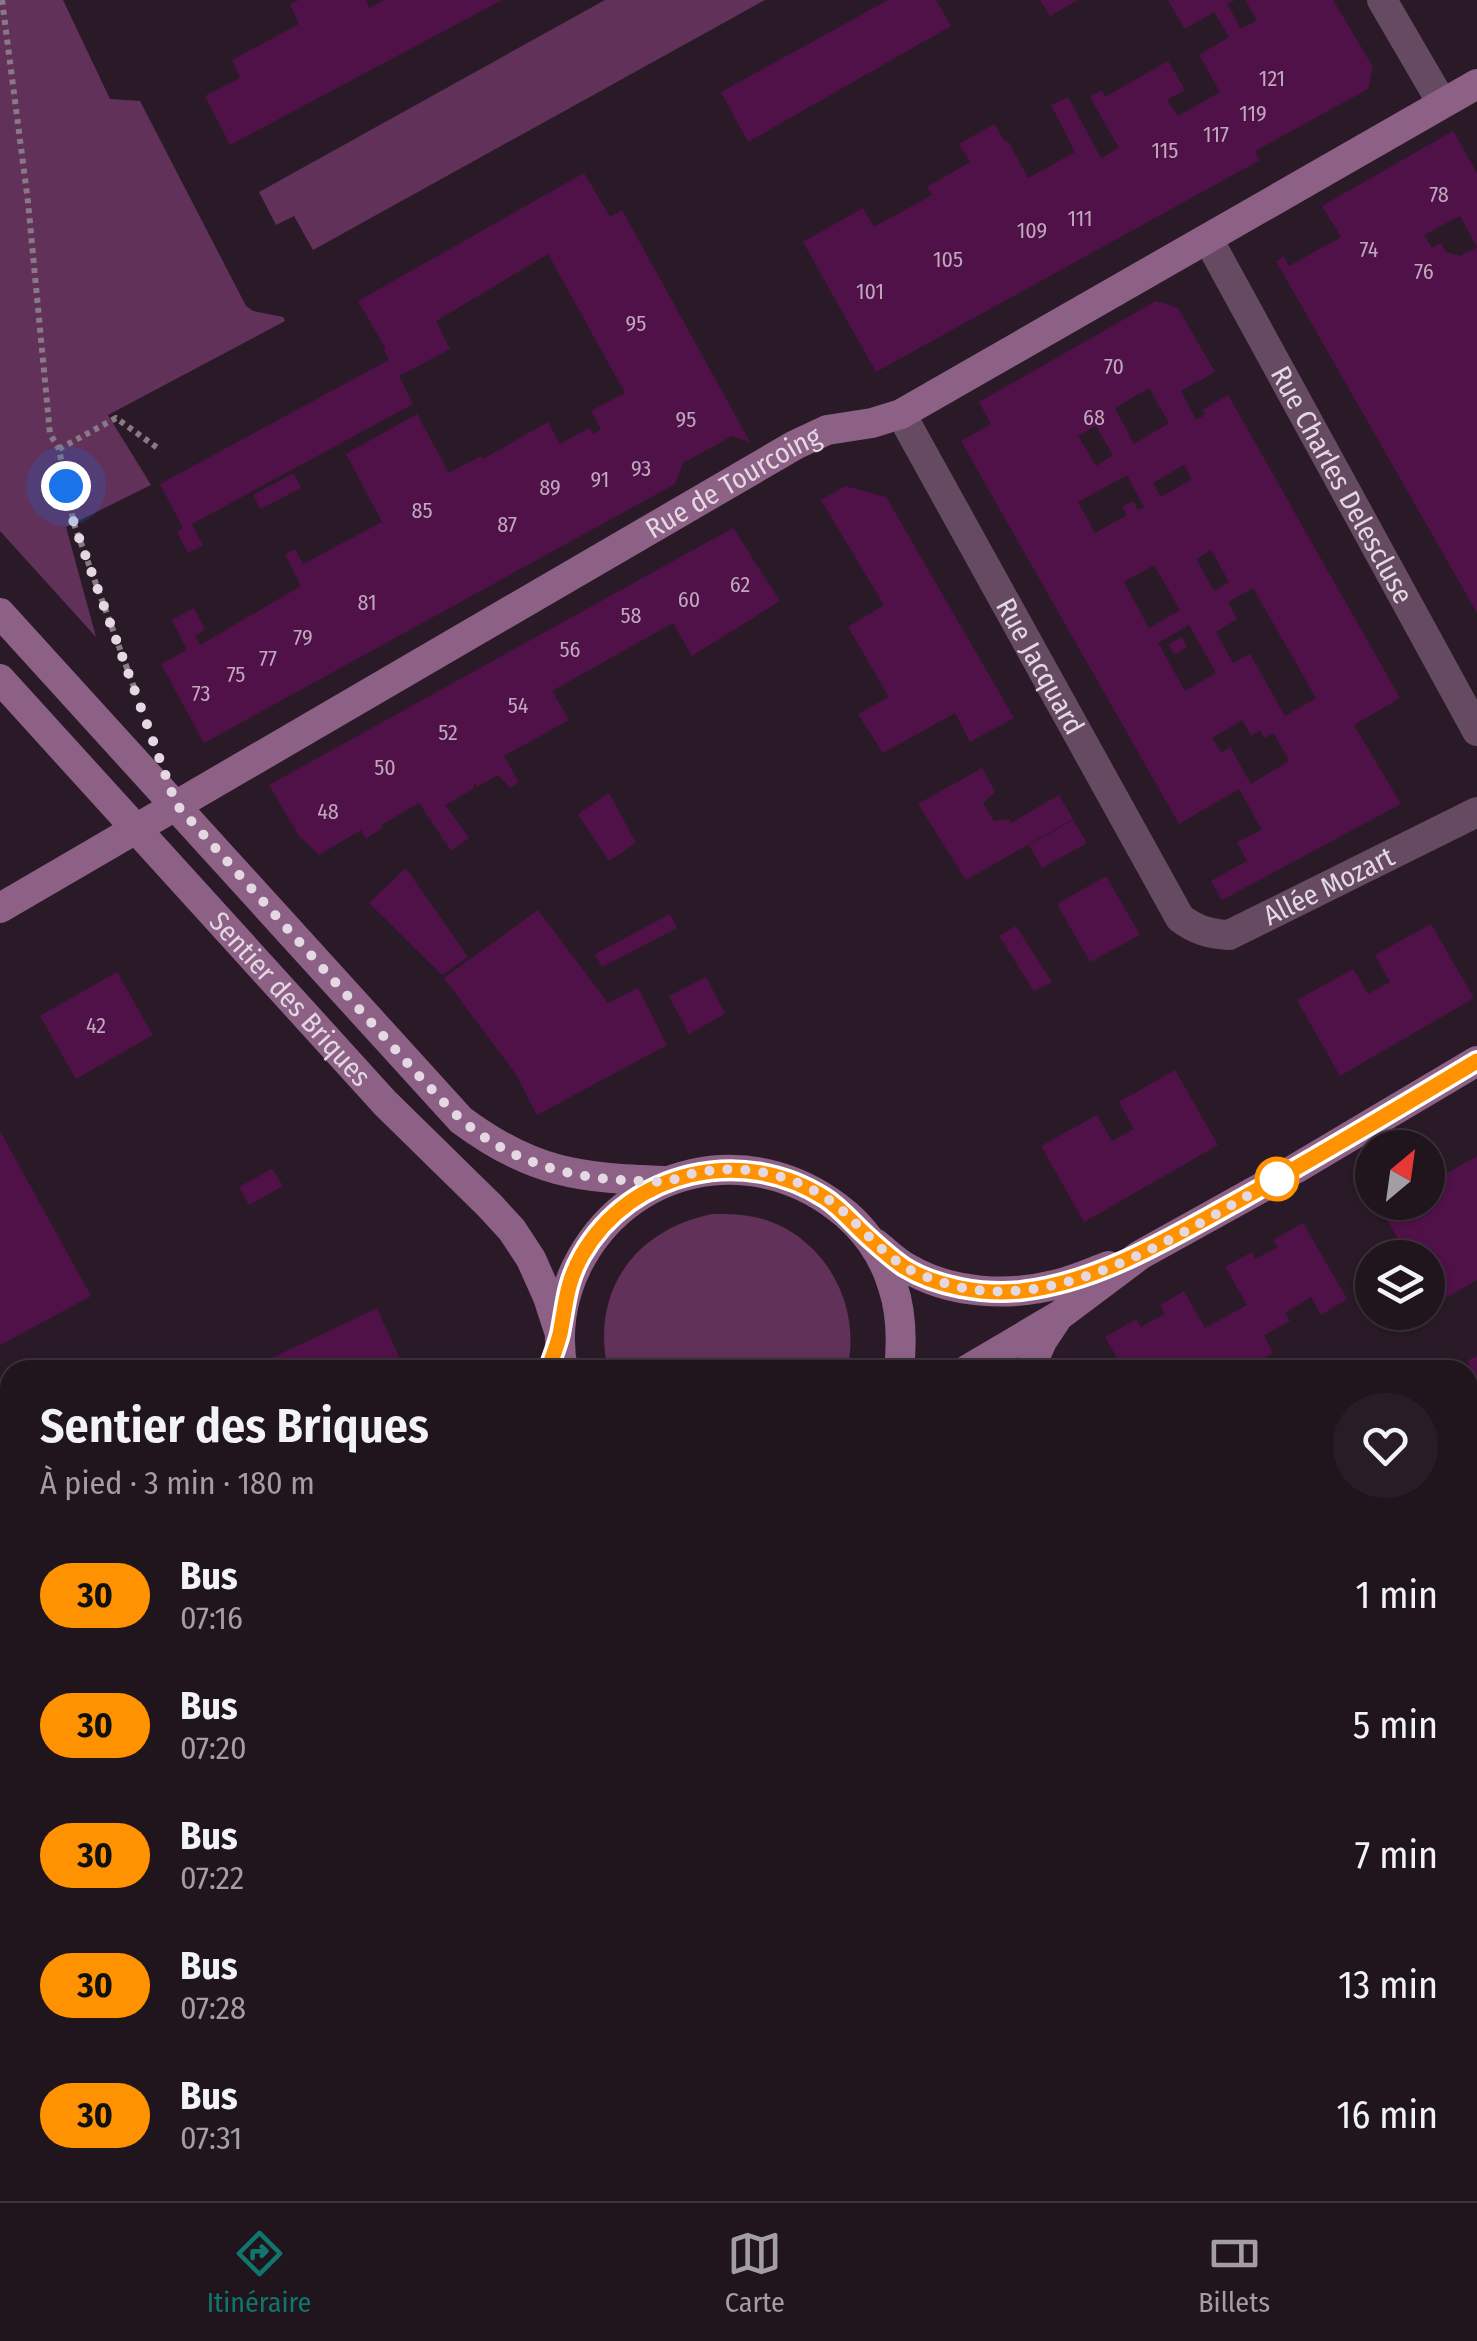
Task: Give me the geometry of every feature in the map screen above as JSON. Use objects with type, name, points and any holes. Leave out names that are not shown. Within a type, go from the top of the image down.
[{"type":"street","points":[[1382,0],[1442,103]]},
{"type":"street","name":"Rue de Tourcoing","points":[[0,908],[795,445],[827,430],[901,414],[1477,84]]},
{"type":"street","name":"Rue Charles Delescluse","points":[[1208,239],[1477,731]]},
{"type":"street","name":"Rue Jacquard","points":[[901,414],[1180,918]]},
{"type":"street","name":"Sentier des Briques","points":[[0,613],[461,1120],[490,1142],[552,1169],[600,1179],[666,1182]]},
{"type":"street","name":"Sentier des Briques","points":[[0,679],[385,1103],[512,1230],[548,1296],[560,1334]]},
{"type":"street","name":"Allée Mozart","points":[[1180,918],[1208,934],[1229,935],[1477,812]]},
{"type":"street","points":[[984,1360],[1060,1315],[1140,1255],[1477,1062]]},
{"type":"street","points":[[562,1360],[560,1334],[570,1279],[598,1232],[640,1195],[692,1173],[720,1169],[775,1174],[801,1184],[847,1214],[882,1259],[893,1285],[900,1312],[903,1360]]},
{"type":"street","points":[[866,1236],[917,1273],[991,1292],[1058,1284],[1140,1255]]},
{"type":"street","points":[[1033,1360],[1060,1315]]},
{"type":"street","points":[[551,1360],[560,1334]]},
{"type":"path","points":[[2,0],[28,202],[50,434],[59,450],[74,524],[140,702]]},
{"type":"path","points":[[59,450],[116,418],[159,449]]},
{"type":"shaded area","points":[[0,0],[63,0],[110,99],[140,101],[246,306],[283,317],[285,321],[108,415],[151,485],[66,527],[96,637],[0,531]]},
{"type":"shaded area","points":[[605,0],[765,0],[313,250],[294,216],[276,225],[259,192]]},
{"type":"shaded area","points":[[712,1214],[736,1214],[782,1227],[802,1240],[820,1256],[843,1298],[849,1321],[848,1360],[607,1360],[606,1315],[624,1268],[661,1234]]},
{"type":"building","points":[[299,0],[366,0],[369,8],[384,0],[502,0],[230,145],[205,96],[240,78],[232,60],[299,24],[290,4]]},
{"type":"building","points":[[888,0],[936,0],[951,26],[748,142],[721,92]]},
{"type":"building","points":[[1040,0],[1078,0],[1050,16]]},
{"type":"building","points":[[1168,0],[1235,0],[1227,4],[1241,29],[1257,20],[1245,0],[1333,0],[1373,67],[1368,89],[1255,151],[1260,160],[876,372],[803,242],[863,208],[874,227],[932,195],[927,187],[970,162],[959,144],[994,124],[1028,178],[1034,175],[1075,152],[1051,105],[1068,97],[1101,158],[1119,148],[1090,97],[1102,90],[1105,97],[1168,61],[1185,90],[1167,100],[1178,116],[1220,92],[1199,55],[1229,37],[1214,12],[1185,29]]},
{"type":"building","points":[[1453,131],[1477,173],[1477,247],[1477,613],[1276,261],[1284,256],[1289,266],[1341,237],[1322,206]],"holes":[[[1460,216],[1477,247],[1460,256],[1446,252],[1441,243],[1432,248],[1424,235]]]},
{"type":"building","points":[[584,173],[610,217],[622,210],[750,442],[732,436],[683,463],[675,484],[204,743],[161,664],[187,650],[172,620],[194,608],[205,630],[195,636],[200,645],[301,586],[285,554],[295,549],[303,564],[382,522],[346,454],[417,414],[449,473],[481,456],[483,459],[548,422],[560,444],[589,428],[593,434],[601,429],[591,411],[625,393],[548,254],[436,321],[450,349],[399,376],[413,404],[192,524],[203,545],[188,553],[177,532],[183,528],[160,484],[389,360],[358,301]]},
{"type":"building","points":[[1156,301],[1178,308],[1215,372],[1181,391],[1196,420],[1205,415],[1202,410],[1228,395],[1400,698],[1354,725],[1401,804],[1222,900],[1211,881],[1247,861],[1237,842],[1262,830],[1239,789],[1179,824],[961,441],[991,424],[979,402]],"holes":[[[1149,388],[1169,423],[1134,444],[1115,408]],[[1096,426],[1113,455],[1096,466],[1078,436]],[[1184,465],[1192,479],[1161,497],[1153,483]],[[1127,475],[1144,507],[1138,510],[1133,501],[1122,507],[1127,515],[1095,533],[1078,502]],[[1211,550],[1229,582],[1214,591],[1196,559]],[[1154,565],[1180,610],[1149,628],[1124,582]],[[1253,588],[1316,698],[1285,716],[1250,654],[1233,663],[1216,632],[1237,619],[1228,602]],[[1189,625],[1216,673],[1185,691],[1158,643]],[[1242,720],[1251,736],[1260,730],[1264,738],[1274,733],[1289,761],[1251,784],[1230,747],[1221,753],[1212,738]]]},
{"type":"building","points":[[294,473],[301,488],[260,509],[253,495]]},
{"type":"building","points":[[845,486],[886,497],[1014,718],[970,742],[955,713],[883,753],[858,714],[889,697],[848,627],[884,605],[821,500]]},
{"type":"building","points":[[733,528],[780,601],[692,656],[673,623],[552,691],[569,720],[504,756],[519,782],[510,788],[498,775],[477,787],[475,782],[473,789],[445,805],[469,838],[451,851],[419,803],[381,825],[366,839],[361,830],[319,855],[299,836],[269,785]]},
{"type":"building","points":[[1182,637],[1187,647],[1174,655],[1169,644]]},
{"type":"building","points":[[982,768],[995,792],[983,803],[994,821],[1009,819],[1011,823],[1059,795],[1073,819],[966,880],[918,804]]},
{"type":"building","points":[[609,793],[636,843],[609,861],[578,814]]},
{"type":"building","points":[[1073,820],[1087,843],[1042,868],[1029,845]]},
{"type":"building","points":[[406,868],[468,957],[442,975],[369,903]]},
{"type":"building","points":[[1106,876],[1140,935],[1090,962],[1057,904]]},
{"type":"building","points":[[538,910],[608,1003],[638,988],[667,1045],[537,1115],[517,1076],[444,978]]},
{"type":"building","points":[[670,914],[677,928],[602,967],[595,954]]},
{"type":"building","points":[[1431,924],[1474,998],[1340,1076],[1297,1000],[1353,969],[1368,994],[1390,982],[1375,955]]},
{"type":"building","points":[[1016,926],[1052,982],[1034,991],[999,936]]},
{"type":"building","points":[[117,972],[153,1035],[76,1079],[40,1016]]},
{"type":"building","points":[[706,977],[725,1014],[689,1034],[669,996]]},
{"type":"building","points":[[1175,1070],[1218,1145],[1084,1222],[1041,1146],[1097,1115],[1112,1141],[1134,1129],[1119,1102]]},
{"type":"building","points":[[0,1131],[91,1296],[0,1345]]},
{"type":"building","points":[[1477,1156],[1477,1280],[1445,1298],[1445,1240],[1399,1240],[1387,1220],[1445,1220],[1445,1174]]},
{"type":"building","points":[[272,1169],[283,1186],[249,1205],[239,1187]]},
{"type":"building","points":[[1303,1223],[1347,1299],[1321,1315],[1311,1297],[1285,1313],[1290,1321],[1264,1335],[1273,1353],[1261,1360],[1118,1360],[1105,1337],[1136,1319],[1141,1327],[1165,1314],[1160,1305],[1184,1291],[1205,1328],[1247,1305],[1225,1267],[1252,1252],[1255,1259],[1278,1247],[1273,1240]]},
{"type":"building","points":[[377,1308],[400,1360],[267,1360]]},
{"type":"bus line","name":"30","points":[[551,1360],[570,1279],[598,1232],[640,1195],[692,1173],[720,1169],[775,1174],[825,1198],[905,1267],[960,1287],[1020,1291],[1058,1284],[1140,1255],[1477,1061]]},
{"type":"route","points":[[66,486],[74,524],[176,804],[419,1076],[461,1120],[490,1142],[552,1169],[600,1179],[666,1182],[720,1169],[775,1174],[825,1198],[905,1267],[929,1278],[991,1292],[1058,1284],[1140,1255],[1277,1179]]}]
